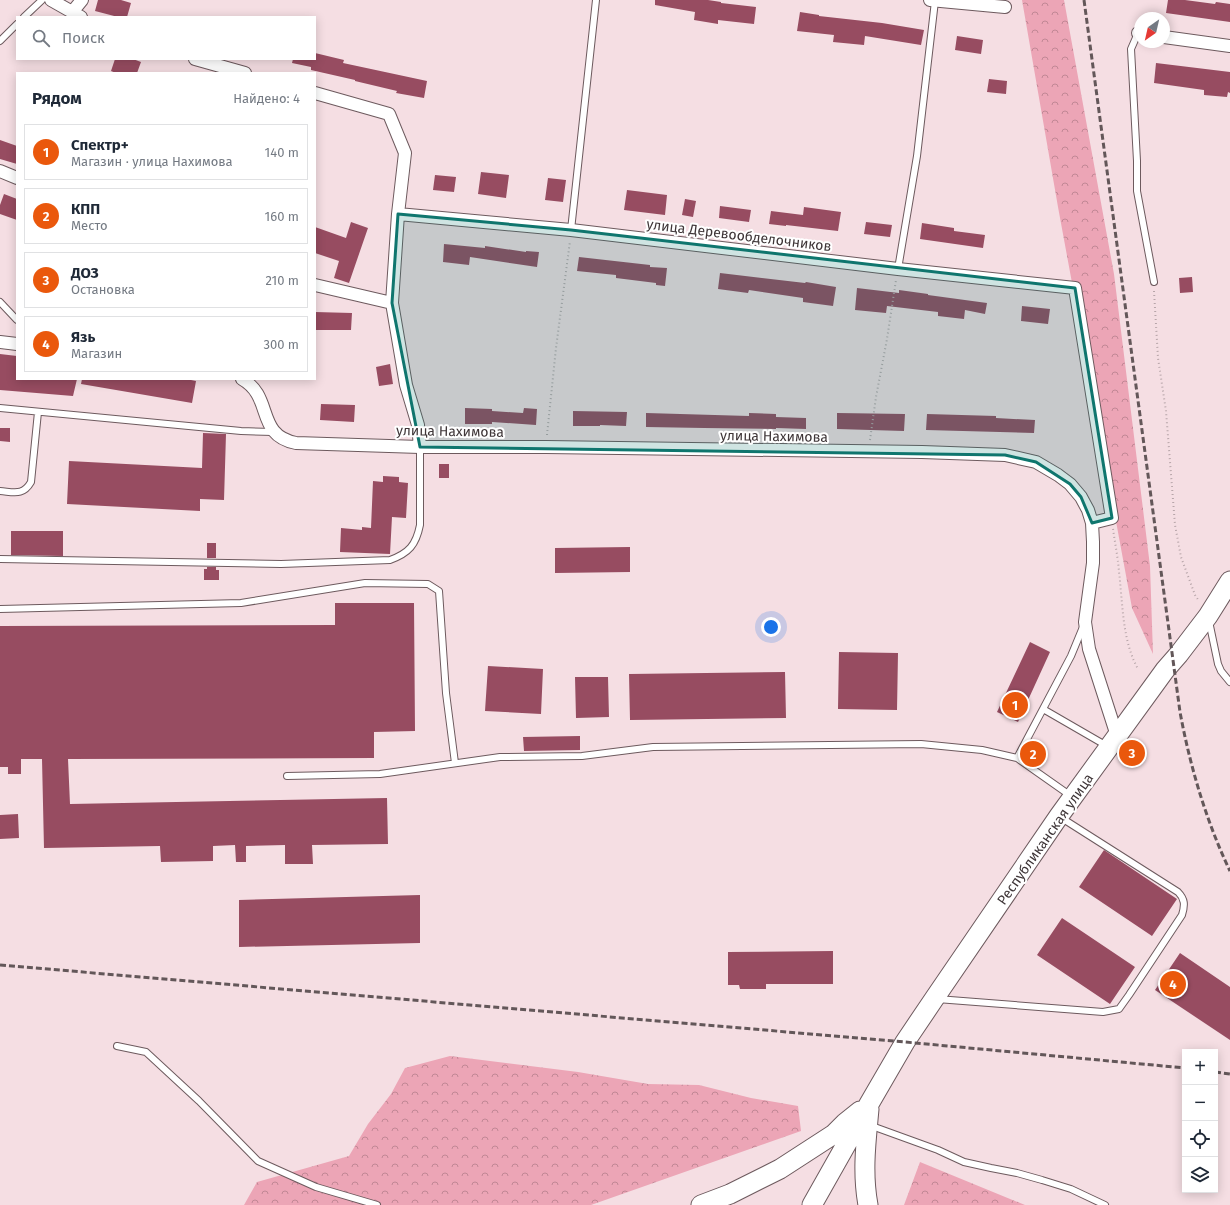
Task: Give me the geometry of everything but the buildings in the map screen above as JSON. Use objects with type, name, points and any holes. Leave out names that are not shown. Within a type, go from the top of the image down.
[{"type":"main road","name":"Республиканская улица","points":[[812,1205],[905,1042],[1059,816],[1165,670],[1208,616],[1230,581]]},
{"type":"main road","points":[[868,1205],[865,1189],[864,1165],[869,1104]]},
{"type":"main road","points":[[701,1205],[730,1194],[780,1169],[834,1134],[869,1104]]},
{"type":"street","points":[[51,0],[77,14],[82,0]]},
{"type":"street","points":[[933,0],[1005,8]]},
{"type":"street","points":[[1170,38],[1230,46]]},
{"type":"street","points":[[199,60],[241,72]]},
{"type":"street","points":[[316,93],[389,114],[405,153],[398,214],[392,303],[406,385],[418,425],[420,447]]},
{"type":"street","points":[[0,171],[16,178]]},
{"type":"street","name":"улица Деревообделочников","points":[[398,214],[571,230],[898,269],[1075,288],[1112,518]]},
{"type":"street","points":[[316,285],[392,303]]},
{"type":"street","points":[[0,342],[16,344]]},
{"type":"street","points":[[243,380],[252,386],[261,400],[269,425],[273,432]]},
{"type":"street","name":"улица Нахимова","points":[[273,432],[287,442],[296,443],[420,447],[546,447],[1005,455],[1036,462],[1070,484],[1077,492],[1088,510],[1092,523],[1093,563],[1085,622],[1089,649],[1113,741]]},
{"type":"street","points":[[1092,523],[1112,518]]},
{"type":"lane","points":[[25,16],[42,0]]},
{"type":"lane","points":[[571,230],[596,0]]},
{"type":"lane","points":[[898,269],[917,156],[933,0]]},
{"type":"lane","points":[[0,41],[16,25]]},
{"type":"lane","points":[[1134,43],[1131,49],[1137,161],[1137,191],[1154,282]]},
{"type":"lane","points":[[0,302],[16,319]]},
{"type":"lane","points":[[0,408],[241,431],[273,432]]},
{"type":"lane","points":[[0,491],[19,493],[28,487],[31,482],[38,412]]},
{"type":"lane","points":[[0,559],[281,564],[390,560],[403,555],[410,550],[418,535],[420,525],[420,447]]},
{"type":"lane","points":[[0,609],[241,603],[365,583],[428,584],[439,591],[446,693],[455,763]]},
{"type":"lane","points":[[1208,616],[1218,664],[1221,671],[1230,682]]},
{"type":"lane","points":[[1017,758],[1077,644],[1085,622]]},
{"type":"lane","points":[[1043,709],[1113,741]]},
{"type":"lane","points":[[287,776],[380,774],[500,757],[582,756],[653,747],[921,744],[982,750],[1017,758],[1073,797]]},
{"type":"lane","points":[[934,999],[1103,1012],[1119,1008],[1129,995],[1182,914],[1184,909],[1183,897],[1178,892],[1059,816]]},
{"type":"lane","points":[[117,1046],[146,1052],[199,1101],[258,1161],[316,1187],[377,1205]]},
{"type":"lane","points":[[868,1125],[938,1150],[964,1162],[1042,1180],[1071,1190],[1105,1205]]},
{"type":"path","points":[[546,447],[556,348],[571,230]]},
{"type":"path","points":[[869,452],[876,397],[898,269]]},
{"type":"path","points":[[1154,282],[1158,358],[1166,411],[1175,524],[1181,557],[1192,588],[1208,616]]},
{"type":"path","points":[[1112,518],[1124,626],[1134,663],[1138,670]]},
{"type":"highlighted area","points":[[398,214],[571,230],[1075,288],[1112,518],[1092,523],[1081,497],[1070,484],[1036,462],[1005,455],[420,447],[392,303]]},
{"type":"green space","points":[[1022,0],[1064,0],[1114,274],[1150,566],[1153,654],[1132,608],[1058,207]]},
{"type":"green space","points":[[450,1056],[578,1072],[648,1084],[699,1085],[751,1098],[798,1106],[801,1131],[591,1205],[244,1205],[257,1182],[349,1156],[368,1124],[391,1094],[405,1068]]},
{"type":"green space","points":[[920,1162],[1025,1205],[904,1205]]},
{"type":"railway","points":[[1084,0],[1180,712],[1194,773],[1206,813],[1230,871]]},
{"type":"railway","points":[[0,965],[905,1042],[1182,1068]]},
{"type":"railway","points":[[1218,1072],[1230,1074]]},
{"type":"place","name":"Спектр+","points":[[1015,705]]},
{"type":"place","name":"ДОЗ","points":[[1132,753]]},
{"type":"place","name":"КПП","points":[[1033,754]]},
{"type":"place","name":"Язь","points":[[1173,984]]}]
